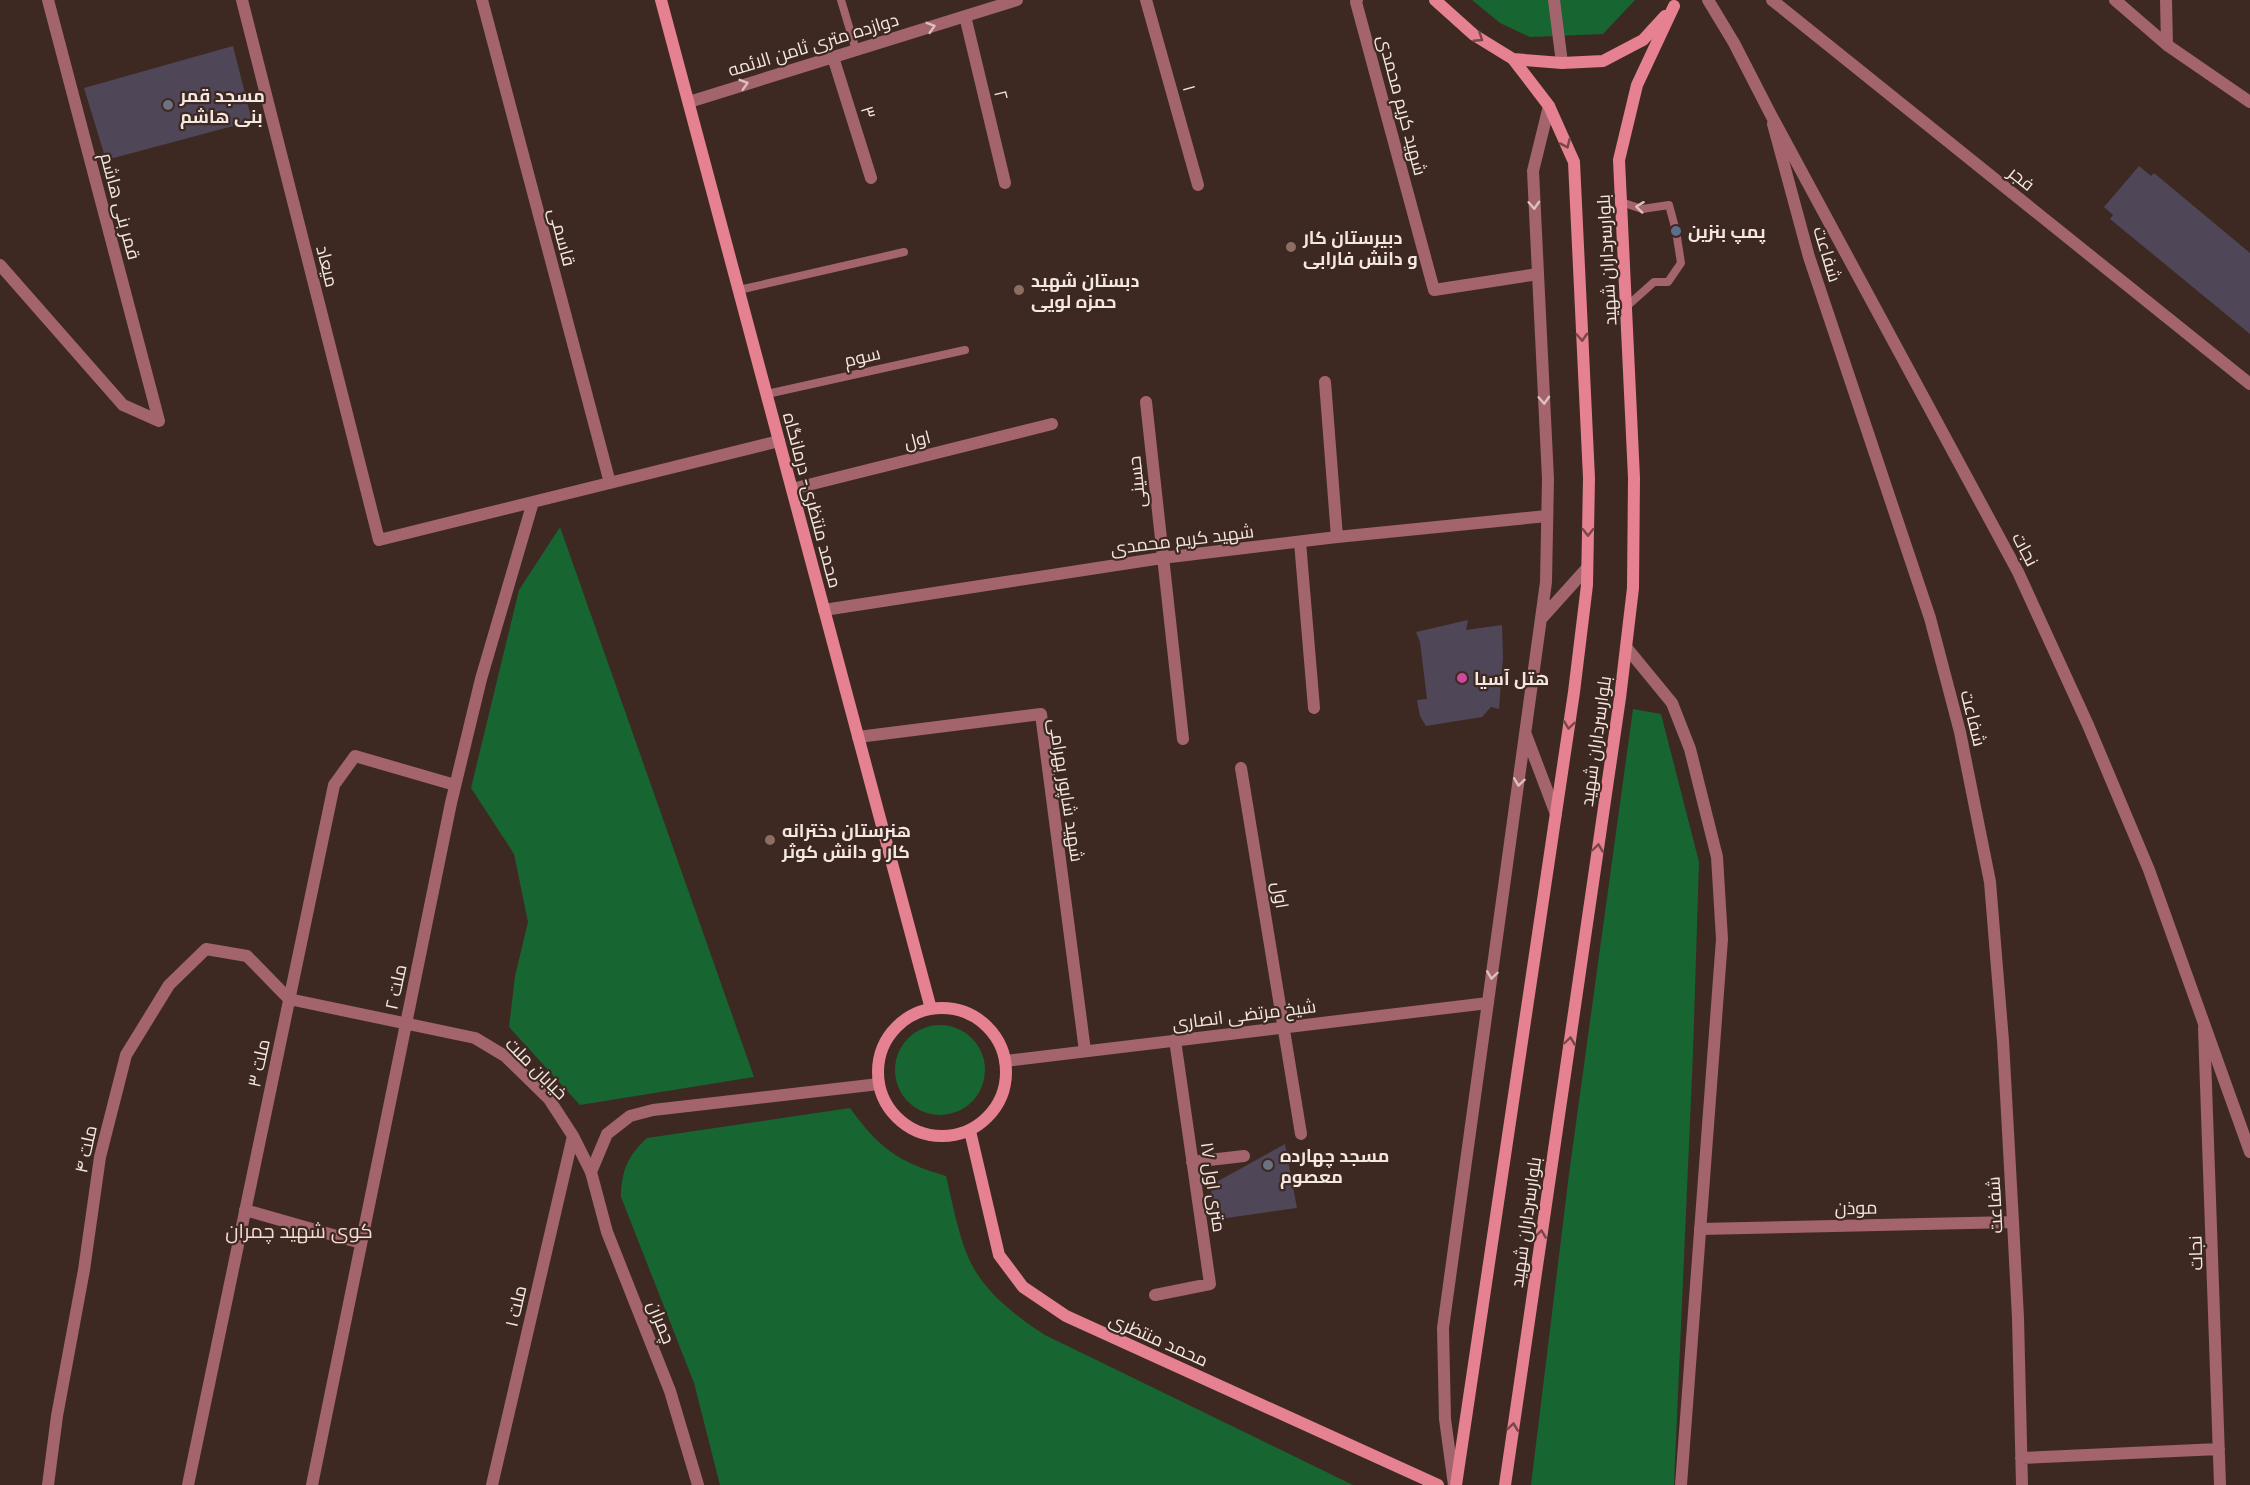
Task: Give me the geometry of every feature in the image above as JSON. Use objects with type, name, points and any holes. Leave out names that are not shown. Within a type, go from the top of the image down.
[{"type":"main road","name":"محمد منتظری- درمانگاه","points":[[662,0],[931,1009]]},
{"type":"main road","points":[[1435,0],[1474,35],[1513,59],[1562,63],[1603,61],[1643,40],[1676,3]]},
{"type":"main road","name":"بلوارسرداران شهید","points":[[1505,1485],[1633,588],[1634,478],[1619,160],[1637,85],[1676,3]]},
{"type":"main road","name":"بلوارسرداران شهید","points":[[1455,1485],[1574,692],[1587,585],[1589,478],[1574,162],[1549,106],[1513,59]]},
{"type":"main road","points":[[947,1008],[979,1019],[1000,1045],[1005,1061],[1006,1078],[1003,1094],[995,1109],[970,1131],[954,1136],[937,1137],[921,1133],[906,1125],[893,1114],[884,1100],[879,1084],[880,1059],[889,1036],[901,1023],[915,1014],[931,1009],[947,1008]]},
{"type":"main road","name":"محمد منتظری","points":[[970,1131],[999,1255],[1023,1287],[1066,1316],[1438,1485]]},
{"type":"street","name":"قمر بنی هاشم","points":[[0,265],[123,405],[159,421],[48,0]]},
{"type":"street","name":"میعاد","points":[[242,0],[379,540],[532,502]]},
{"type":"street","name":"قاسمی","points":[[482,0],[610,483]]},
{"type":"street","name":"دوازده متری ثامن الائمه","points":[[689,102],[965,16],[984,5],[1017,0]]},
{"type":"street","name":"۱","points":[[1146,0],[1198,185]]},
{"type":"street","name":"شهید کریم محمدی","points":[[1357,0],[1434,290],[1538,274]]},
{"type":"street","points":[[1554,0],[1562,63]]},
{"type":"street","name":"شفاعت","points":[[1708,0],[1734,43],[1771,114],[1809,257],[1930,618],[1960,732],[1990,882],[2003,1041],[2013,1222],[2022,1485]]},
{"type":"street","name":"فجر","points":[[1772,0],[2250,384]]},
{"type":"street","points":[[2115,0],[2167,45],[2250,102]]},
{"type":"street","points":[[2166,0],[2167,45]]},
{"type":"street","name":"۲","points":[[965,16],[1005,183]]},
{"type":"street","name":"۳","points":[[833,57],[871,178]]},
{"type":"street","points":[[1455,1485],[1445,1419],[1443,1328],[1546,582],[1548,479],[1533,171],[1549,106]]},
{"type":"street","name":"نجات","points":[[1771,114],[2018,572],[2088,725],[2149,870],[2250,1152]]},
{"type":"street","points":[[1325,382],[1337,537]]},
{"type":"street","name":"حسینی","points":[[1146,402],[1183,739]]},
{"type":"street","name":"اول","points":[[792,489],[1052,424]]},
{"type":"street","points":[[532,502],[779,441]]},
{"type":"street","name":"ملت ۲","points":[[312,1485],[455,785],[481,679],[532,502]]},
{"type":"street","name":"شهید کریم محمدی","points":[[824,610],[1162,558],[1337,537],[1547,516]]},
{"type":"street","points":[[1300,542],[1314,708]]},
{"type":"street","points":[[1542,618],[1587,568]]},
{"type":"street","points":[[1626,647],[1672,703],[1690,749],[1717,857],[1722,939],[1681,1485]]},
{"type":"street","name":"شهید شاپور بهرامی","points":[[858,737],[1041,714],[1084,1052]]},
{"type":"street","points":[[1525,734],[1556,814]]},
{"type":"street","name":"ملت ۳","points":[[188,1485],[334,785],[355,756],[455,785]]},
{"type":"street","name":"اول","points":[[1241,768],[1301,1134]]},
{"type":"street","name":"ملت ۴","points":[[48,1485],[57,1416],[84,1270],[100,1157],[126,1055],[169,985],[206,949],[247,956],[289,999]]},
{"type":"street","name":"خیابان ملت","points":[[289,999],[475,1038],[505,1056],[549,1099],[573,1136],[591,1172]]},
{"type":"street","name":"شیخ مرتضی انصاری","points":[[1005,1061],[1488,1003]]},
{"type":"street","name":"نجات","points":[[2204,1021],[2220,1485]]},
{"type":"street","name":"۱۷ متری اول","points":[[1155,1295],[1210,1284],[1175,1040]]},
{"type":"street","points":[[591,1172],[608,1134],[630,1116],[653,1110],[879,1084]]},
{"type":"street","name":"ملت ۱","points":[[492,1485],[573,1136]]},
{"type":"street","points":[[1192,1162],[1244,1156]]},
{"type":"street","name":"چمران","points":[[591,1172],[607,1232],[670,1391],[698,1485]]},
{"type":"street","points":[[245,1210],[361,1243]]},
{"type":"street","name":"موذن","points":[[1700,1229],[2013,1222]]},
{"type":"street","points":[[2021,1458],[2219,1449]]},
{"type":"lane","points":[[841,0],[856,50]]},
{"type":"lane","points":[[1621,202],[1642,209],[1669,205],[1681,263],[1668,282],[1654,282],[1626,307]]},
{"type":"lane","points":[[739,290],[904,252]]},
{"type":"lane","name":"سوم","points":[[767,394],[965,350]]},
{"type":"green space","points":[[1472,0],[1635,0],[1603,34],[1530,37],[1500,23]]},
{"type":"green space","points":[[560,527],[754,1077],[580,1105],[509,1027],[515,976],[528,922],[514,854],[471,788],[519,590]]},
{"type":"green space","points":[[1633,709],[1661,714],[1699,862],[1674,1485],[1531,1485],[1569,1174]]},
{"type":"green space","points":[[940,1025],[957,1029],[972,1038],[981,1053],[985,1070],[981,1087],[972,1102],[957,1111],[940,1115],[923,1111],[908,1102],[899,1087],[895,1070],[899,1053],[908,1038],[923,1029]]},
{"type":"green space","points":[[850,1108],[870,1134],[891,1152],[915,1165],[946,1176],[960,1234],[972,1265],[999,1300],[1021,1318],[1045,1335],[1353,1485],[720,1485],[694,1383],[621,1197],[624,1172],[630,1158],[647,1138]]},
{"type":"building","name":"مسجد قمر بنی هاشم","points":[[233,46],[252,121],[106,160],[84,88]]},
{"type":"building","points":[[2139,166],[2151,176],[2154,173],[2250,253],[2250,334],[2110,219],[2113,215],[2104,207]]},
{"type":"building","name":"هتل آسیا","points":[[1468,620],[1466,630],[1502,625],[1503,658],[1499,709],[1491,707],[1482,717],[1426,726],[1420,716],[1417,700],[1427,699],[1420,642],[1416,632]]},
{"type":"building","name":"مسجد چهارده معصوم","points":[[1285,1144],[1297,1208],[1213,1220],[1211,1185]]},
{"type":"place","name":"مسجد قمر بنی هاشم","points":[[168,105]]},
{"type":"place","name":"پمپ بنزین","points":[[1676,231]]},
{"type":"place","name":"دبیرستان کار و دانش فارابی","points":[[1291,247]]},
{"type":"place","name":"دبستان شهید حمزه لویی","points":[[1019,290]]},
{"type":"place","name":"هتل آسیا","points":[[1462,678]]},
{"type":"place","name":"هنرستان دخترانه کار و دانش کوثر","points":[[770,840]]},
{"type":"place","name":"مسجد چهارده معصوم","points":[[1268,1165]]},
{"type":"district","name":"کوی شهید چمران","points":[[299,1230]]}]
